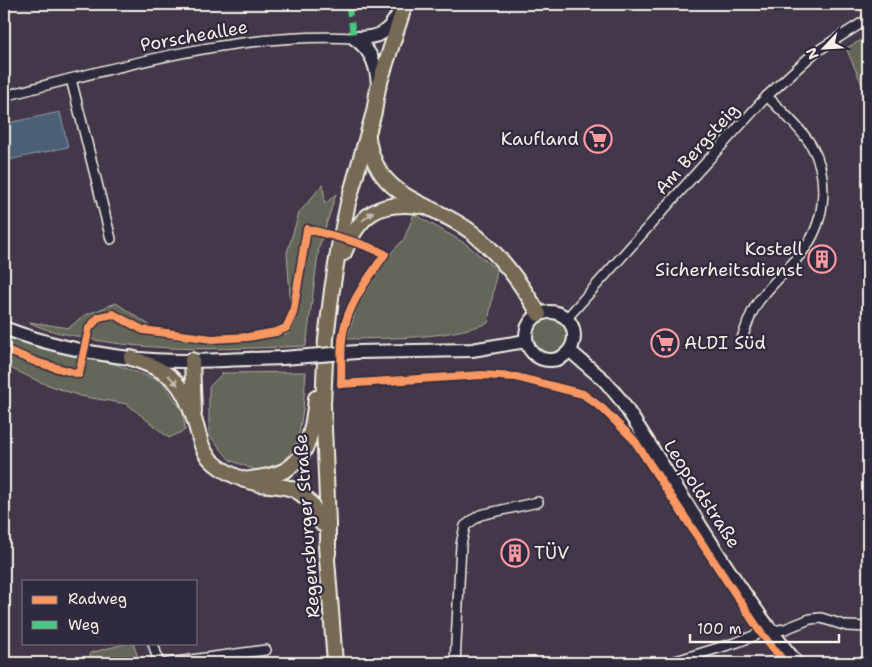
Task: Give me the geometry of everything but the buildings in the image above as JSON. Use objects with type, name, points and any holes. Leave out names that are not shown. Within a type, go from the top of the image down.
[{"type":"main road","points":[[354,38],[377,36],[385,32],[391,27],[404,4]]},
{"type":"main road","points":[[328,554],[324,404],[326,339],[332,290],[346,211],[368,136],[378,90],[404,4]]},
{"type":"main road","points":[[244,480],[280,472],[289,468],[299,459],[311,432],[317,386],[326,274],[342,200],[368,112],[378,90],[374,61],[363,44],[354,38]]},
{"type":"main road","points":[[368,136],[372,155],[380,173],[387,182],[408,198],[452,219],[473,233],[491,249],[518,279],[538,314]]},
{"type":"main road","points":[[332,290],[348,245],[359,224],[376,210],[392,205],[429,208]]},
{"type":"main road","points":[[558,313],[567,318],[574,330],[575,338],[570,351],[555,360],[547,360],[532,352],[526,341],[527,330],[530,322],[538,314],[558,313]]},
{"type":"main road","points":[[4,328],[64,346],[131,358],[192,360],[283,358],[357,352],[472,350],[526,341]]},
{"type":"main road","name":"Leopoldstraße","points":[[570,351],[605,381],[620,399],[704,531],[772,632],[797,663]]},
{"type":"main road","points":[[131,358],[153,366],[172,377],[180,387],[195,421]]},
{"type":"main road","points":[[192,360],[195,421],[198,436],[210,460],[244,480],[287,488],[300,493],[309,502],[322,524]]},
{"type":"main road","name":"Regensburger Straße","points":[[317,386],[322,524],[328,554],[335,663]]},
{"type":"street","name":"Am Bergsteig","points":[[567,318],[767,96],[814,53],[868,19]]},
{"type":"street","name":"Porscheallee","points":[[4,96],[153,59],[237,44],[297,37],[354,38]]},
{"type":"street","points":[[71,79],[111,239]]},
{"type":"street","points":[[741,341],[757,302],[806,248],[816,230],[821,214],[823,196],[817,159],[810,144],[767,96]]},
{"type":"street","points":[[455,663],[461,545],[465,526],[480,515],[538,502]]},
{"type":"street","points":[[669,663],[761,633],[772,632],[821,618],[848,626],[868,627]]},
{"type":"street","points":[[153,644],[159,663]]},
{"type":"street","points":[[168,663],[266,650]]},
{"type":"green space","points":[[868,37],[868,98],[846,48]]},
{"type":"green space","points":[[323,184],[325,204],[336,194],[319,247],[306,346],[193,349],[136,346],[60,333],[41,328],[29,322],[69,328],[83,316],[116,303],[170,339],[208,343],[288,334],[290,295],[287,253],[299,213]]},
{"type":"green space","points":[[414,214],[466,244],[497,270],[488,323],[436,335],[347,339],[357,306],[392,252],[404,239]]},
{"type":"green space","points":[[549,317],[556,318],[562,322],[566,328],[566,342],[562,348],[556,352],[549,353],[542,352],[536,348],[532,342],[531,335],[532,328],[536,322],[542,318]]},
{"type":"green space","points":[[4,335],[115,364],[163,382],[183,412],[185,430],[169,438],[127,404],[80,396],[40,382],[4,365]]},
{"type":"green space","points":[[306,372],[298,440],[284,462],[258,471],[230,460],[209,435],[209,387],[223,373]]},
{"type":"green space","points":[[124,644],[133,644],[140,663],[91,663],[90,653]]},
{"type":"water","points":[[60,112],[68,147],[4,161],[4,124]]},
{"type":"marked path","points":[[348,4],[354,38]]},
{"type":"cycle path","points":[[4,349],[39,363],[79,374],[89,328],[99,317],[113,314],[143,330],[212,339],[248,337],[276,332],[286,328],[293,313],[307,229],[376,250],[385,254],[354,301],[343,333],[341,384],[482,375],[516,377],[583,394],[603,409],[634,440],[761,633],[785,663]]},
{"type":"place","name":"Kaufland","points":[[598,139]]},
{"type":"place","name":"Kostell Sicherheitsdienst","points":[[822,259]]},
{"type":"place","name":"ALDI Süd","points":[[665,343]]},
{"type":"place","name":"TÜV","points":[[515,553]]}]
